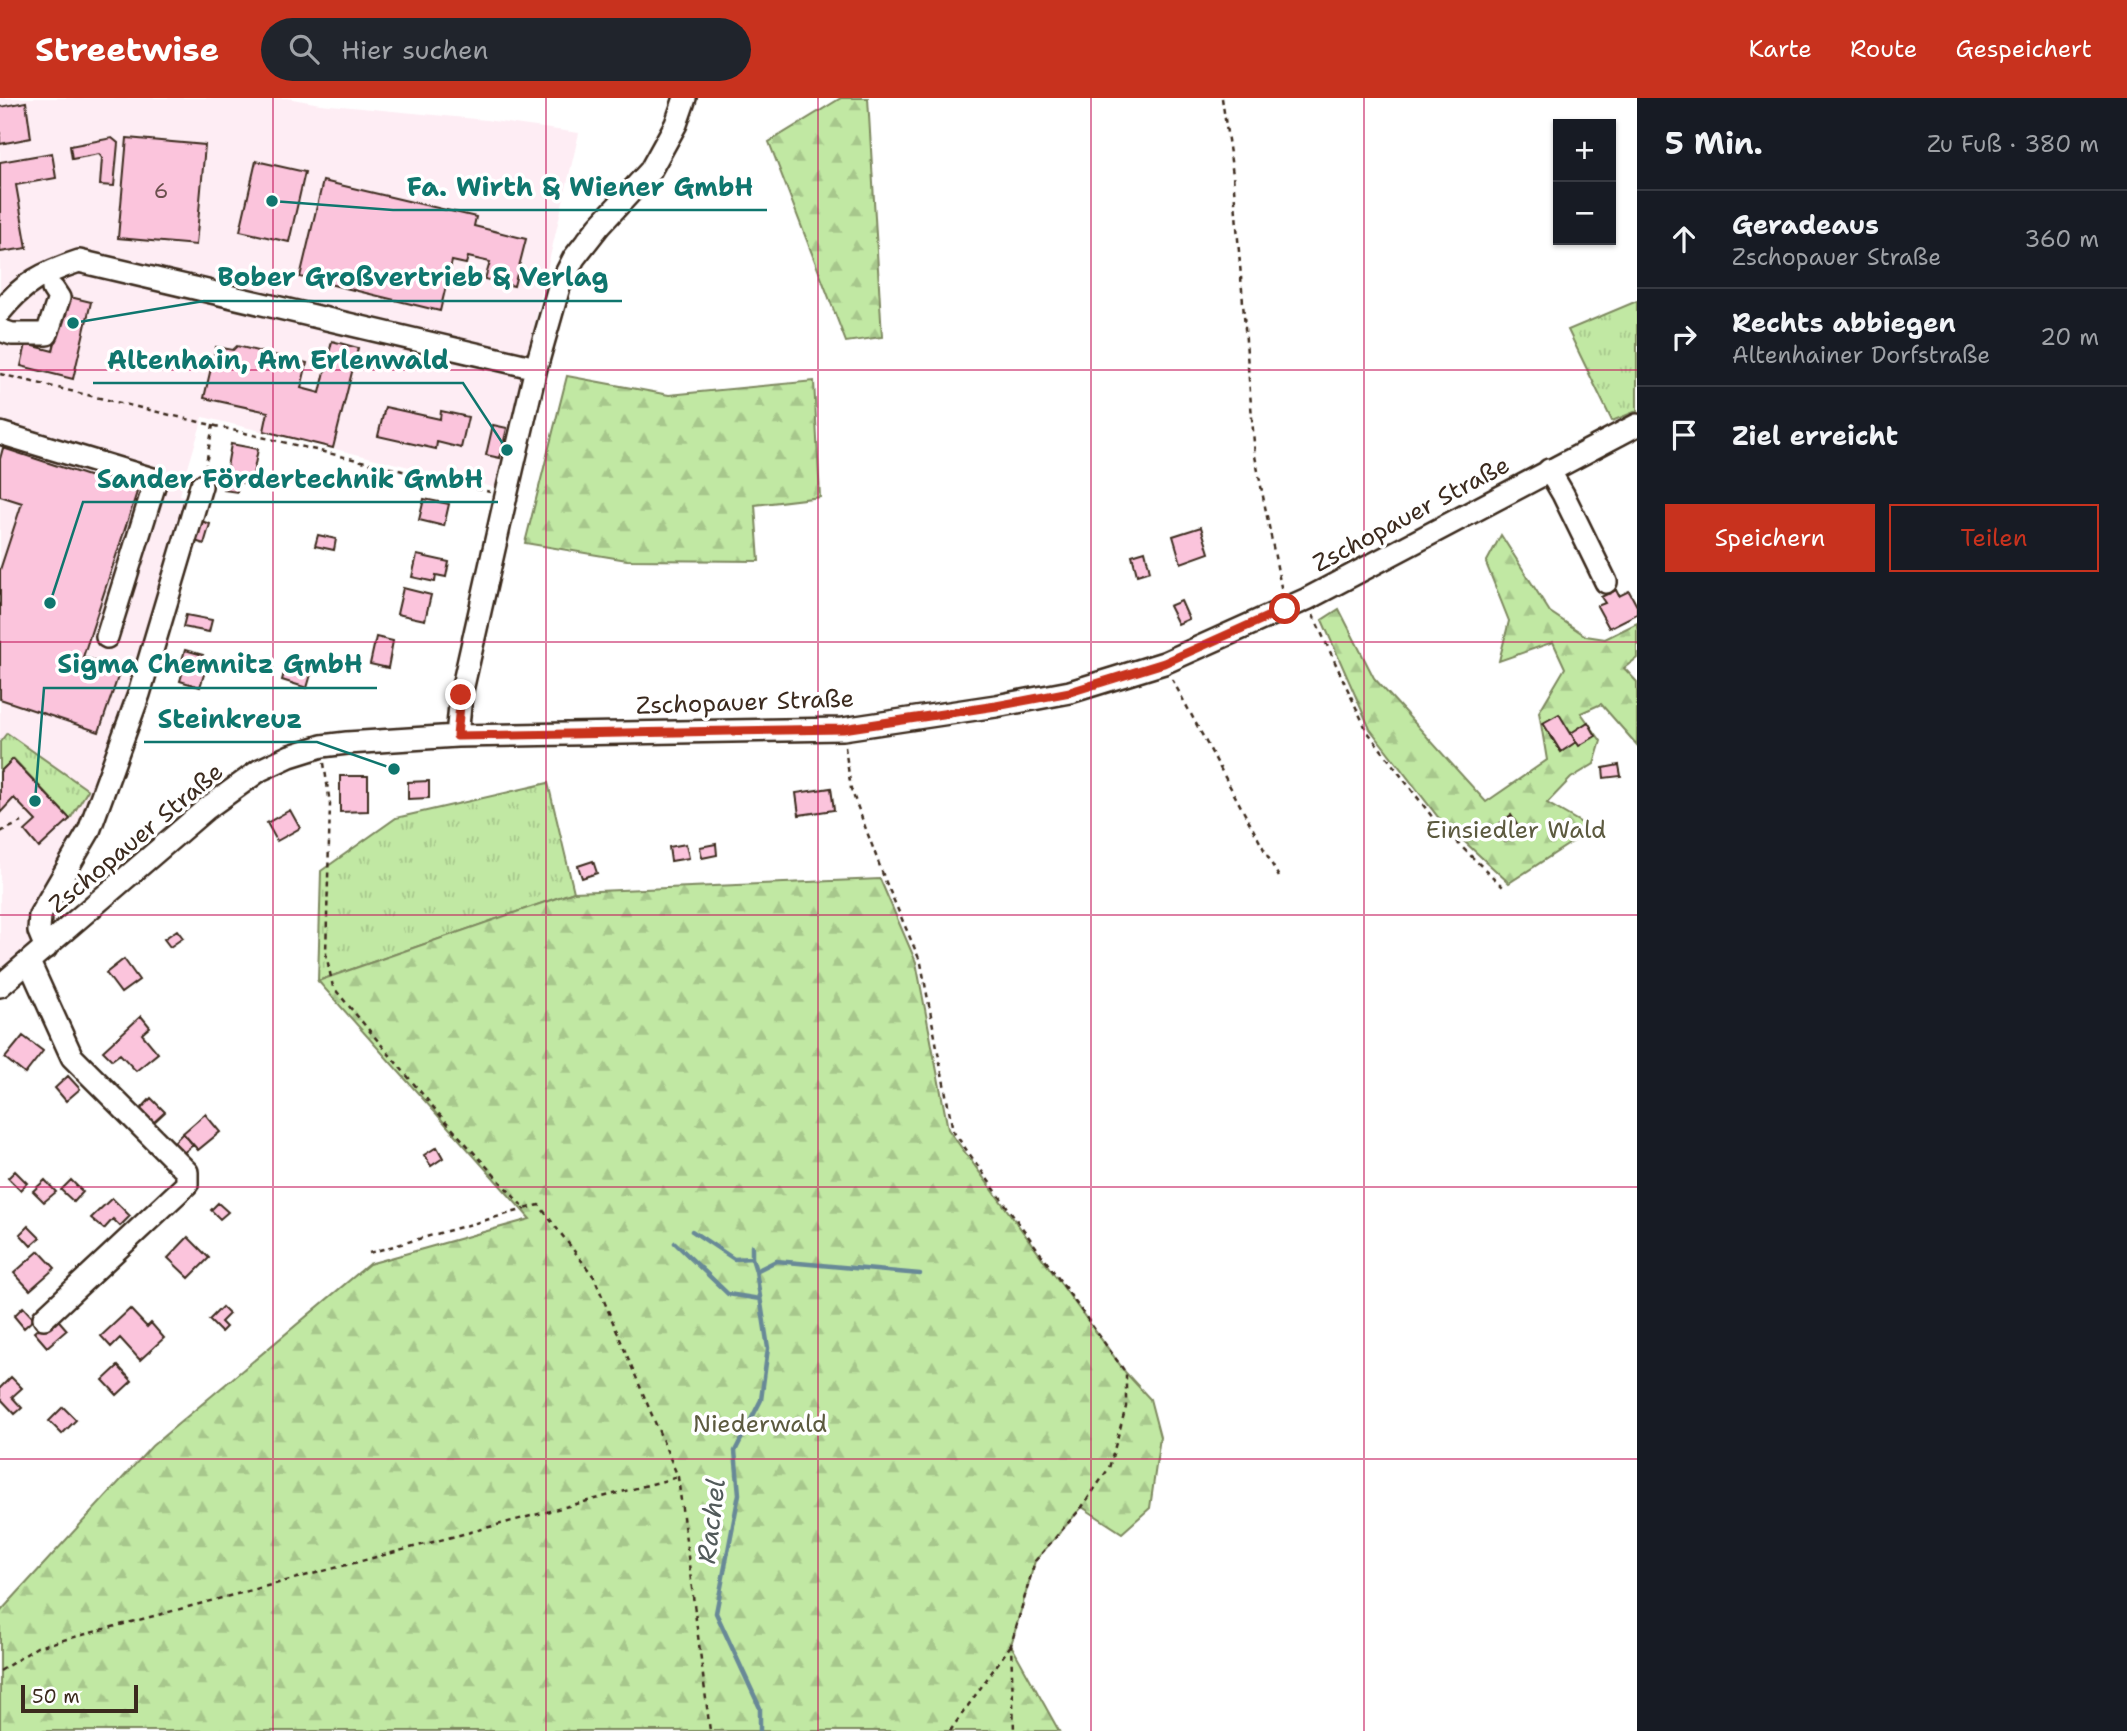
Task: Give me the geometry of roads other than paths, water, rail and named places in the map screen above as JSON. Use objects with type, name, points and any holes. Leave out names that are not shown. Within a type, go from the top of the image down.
[{"type":"street","points":[[457,736],[461,695],[506,496],[536,368],[559,287],[574,258],[599,226],[650,171],[676,124],[685,98]]},
{"type":"street","points":[[0,312],[15,293],[33,279],[79,261],[536,368]]},
{"type":"street","points":[[0,330],[12,334],[47,334],[58,298],[53,289]]},
{"type":"street","name":"Zschopauer Straße","points":[[0,986],[206,809],[260,770],[290,756],[322,746],[457,736],[843,729],[1070,692],[1164,663],[1307,599],[1637,425]]},
{"type":"street","points":[[0,433],[156,480],[107,637]]},
{"type":"street","points":[[1549,470],[1606,582]]},
{"type":"street","points":[[46,948],[39,932],[40,915],[89,831],[139,694],[201,486]]},
{"type":"street","points":[[29,962],[72,1057],[187,1171],[187,1185],[44,1318]]},
{"type":"waterway","points":[[692,1231],[734,1259],[752,1258]]},
{"type":"waterway","points":[[675,1243],[728,1294],[760,1299]]},
{"type":"waterway","name":"Rachel","points":[[752,1246],[768,1348],[761,1400],[735,1451],[739,1494],[716,1613],[760,1708],[760,1731]]},
{"type":"waterway","points":[[756,1271],[776,1261],[920,1274]]},
{"type":"place","name":"Fa. Wirth & Wiener GmbH","points":[[272,201]]},
{"type":"place","name":"Bober Großvertrieb & Verlag","points":[[73,323]]},
{"type":"place","name":"Altenhain, Am Erlenwald","points":[[507,450]]},
{"type":"place","name":"Sander Fördertechnik GmbH","points":[[50,603]]},
{"type":"place","name":"Steinkreuz","points":[[394,769]]},
{"type":"place","name":"Sigma Chemnitz GmbH","points":[[35,801]]},
{"type":"park label","name":"Einsiedler Wald","points":[[1516,830]]},
{"type":"park label","name":"Niederwald","points":[[760,1424]]}]
